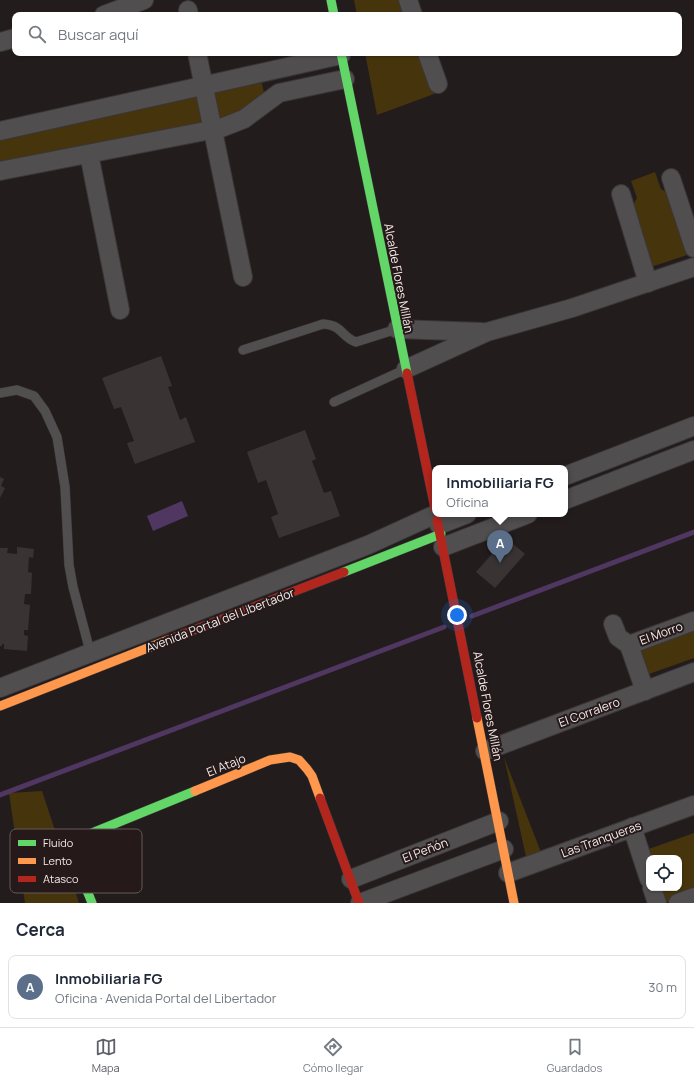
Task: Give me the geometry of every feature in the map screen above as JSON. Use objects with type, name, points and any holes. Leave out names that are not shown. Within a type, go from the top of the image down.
[{"type":"street","points":[[112,12],[144,0]]},
{"type":"street","points":[[331,0],[333,12]]},
{"type":"street","points":[[408,0],[412,12]]},
{"type":"street","points":[[0,42],[12,39]]},
{"type":"street","points":[[198,56],[243,277]]},
{"type":"street","points":[[0,131],[332,56]]},
{"type":"street","name":"Alcalde Flores Millán","points":[[341,56],[432,495]]},
{"type":"street","points":[[428,56],[438,84]]},
{"type":"street","points":[[0,171],[221,128],[244,119],[279,93],[345,79]]},
{"type":"street","points":[[89,154],[120,310]]},
{"type":"street","points":[[671,178],[694,248]]},
{"type":"street","points":[[621,194],[648,283]]},
{"type":"street","points":[[406,369],[487,332],[572,308],[694,267]]},
{"type":"street","points":[[397,329],[487,332]]},
{"type":"street","points":[[568,475],[694,426]]},
{"type":"street","points":[[568,499],[694,450]]},
{"type":"street","name":"Avenida Portal del Libertador","points":[[0,706],[93,661],[368,545],[458,517]]},
{"type":"street","name":"Avenida Portal del Libertador","points":[[438,524],[501,517]]},
{"type":"street","name":"Alcalde Flores Millán","points":[[438,524],[485,750],[514,903]]},
{"type":"street","name":"El Morro","points":[[629,645],[694,620]]},
{"type":"street","name":"El Morro","points":[[613,624],[618,637],[629,645],[645,691]]},
{"type":"street","name":"Avenida Portal del Libertador","points":[[0,688],[93,661]]},
{"type":"street","name":"El Corralero","points":[[485,750],[694,672]]},
{"type":"street","name":"El Atajo","points":[[102,829],[270,760],[284,756],[297,758],[306,765],[312,776],[360,903]]},
{"type":"street","name":"Las Tranqueras","points":[[508,873],[694,805]]},
{"type":"street","name":"El Peñón","points":[[351,879],[499,821]]},
{"type":"street","points":[[632,827],[646,870]]},
{"type":"street","points":[[360,903],[504,849]]},
{"type":"street","points":[[653,891],[657,903]]},
{"type":"street","name":"El Atajo","points":[[89,893],[92,903]]},
{"type":"street","points":[[678,903],[694,897]]},
{"type":"lane","points":[[243,350],[323,324],[329,324],[339,328],[350,340],[356,342],[397,329]]},
{"type":"lane","points":[[334,402],[406,369]]},
{"type":"lane","points":[[0,393],[17,390],[34,396],[45,411],[57,437],[65,487],[69,565],[73,587],[93,661]]},
{"type":"shaded area","points":[[354,0],[401,0],[406,12],[356,12]]},
{"type":"shaded area","points":[[366,56],[421,56],[434,94],[377,115]]},
{"type":"shaded area","points":[[261,79],[264,93],[234,117],[0,162],[0,139]]},
{"type":"shaded area","points":[[655,172],[661,189],[671,195],[690,254],[651,267],[632,207],[637,198],[631,181]]},
{"type":"shaded area","points":[[182,501],[188,516],[153,531],[147,516]]},
{"type":"shaded area","points":[[694,628],[694,658],[649,674],[640,648]]},
{"type":"shaded area","points":[[504,757],[542,855],[527,861]]},
{"type":"shaded area","points":[[42,791],[55,829],[14,829],[9,793]]},
{"type":"shaded area","points":[[694,833],[694,893],[665,903],[658,891],[682,891],[682,855],[646,855],[643,851]]},
{"type":"shaded area","points":[[24,893],[76,893],[79,903],[25,903]]},
{"type":"building","points":[[161,356],[172,386],[168,387],[180,420],[186,417],[195,442],[135,464],[127,443],[134,441],[121,407],[114,409],[102,378]]},
{"type":"building","points":[[305,430],[316,459],[312,461],[324,493],[331,491],[340,516],[279,538],[271,517],[278,514],[266,480],[258,483],[247,452]]},
{"type":"building","points":[[0,477],[4,479],[1,486],[5,488],[0,498]]},
{"type":"building","points":[[506,538],[525,554],[495,588],[476,572]]},
{"type":"building","points":[[17,547],[34,549],[33,558],[29,557],[28,572],[32,573],[31,594],[25,594],[24,604],[30,605],[28,630],[24,630],[24,635],[28,636],[27,651],[4,649],[4,644],[0,646],[0,548],[8,548],[7,553],[17,554]]},
{"type":"waterway","points":[[472,616],[694,532]]},
{"type":"waterway","points":[[0,795],[444,627]]},
{"type":"traffic: fast","points":[[331,0],[333,12]]},
{"type":"traffic: fast","points":[[342,56],[407,373]]},
{"type":"traffic: fast","points":[[344,572],[441,534]]},
{"type":"traffic: fast","points":[[102,829],[195,791]]},
{"type":"traffic: fast","points":[[88,893],[92,903]]},
{"type":"traffic: slow","points":[[0,706],[168,640]]},
{"type":"traffic: slow","points":[[477,718],[514,903]]},
{"type":"traffic: slow","points":[[195,791],[270,760],[290,757],[299,760],[307,769],[312,776],[320,798]]},
{"type":"traffic: jam","points":[[407,373],[432,494]]},
{"type":"traffic: jam","points":[[437,520],[477,718]]},
{"type":"traffic: jam","points":[[168,640],[344,572]]},
{"type":"traffic: jam","points":[[320,798],[359,903]]},
{"type":"place","name":"Inmobiliaria FG","points":[[500,563]]}]
